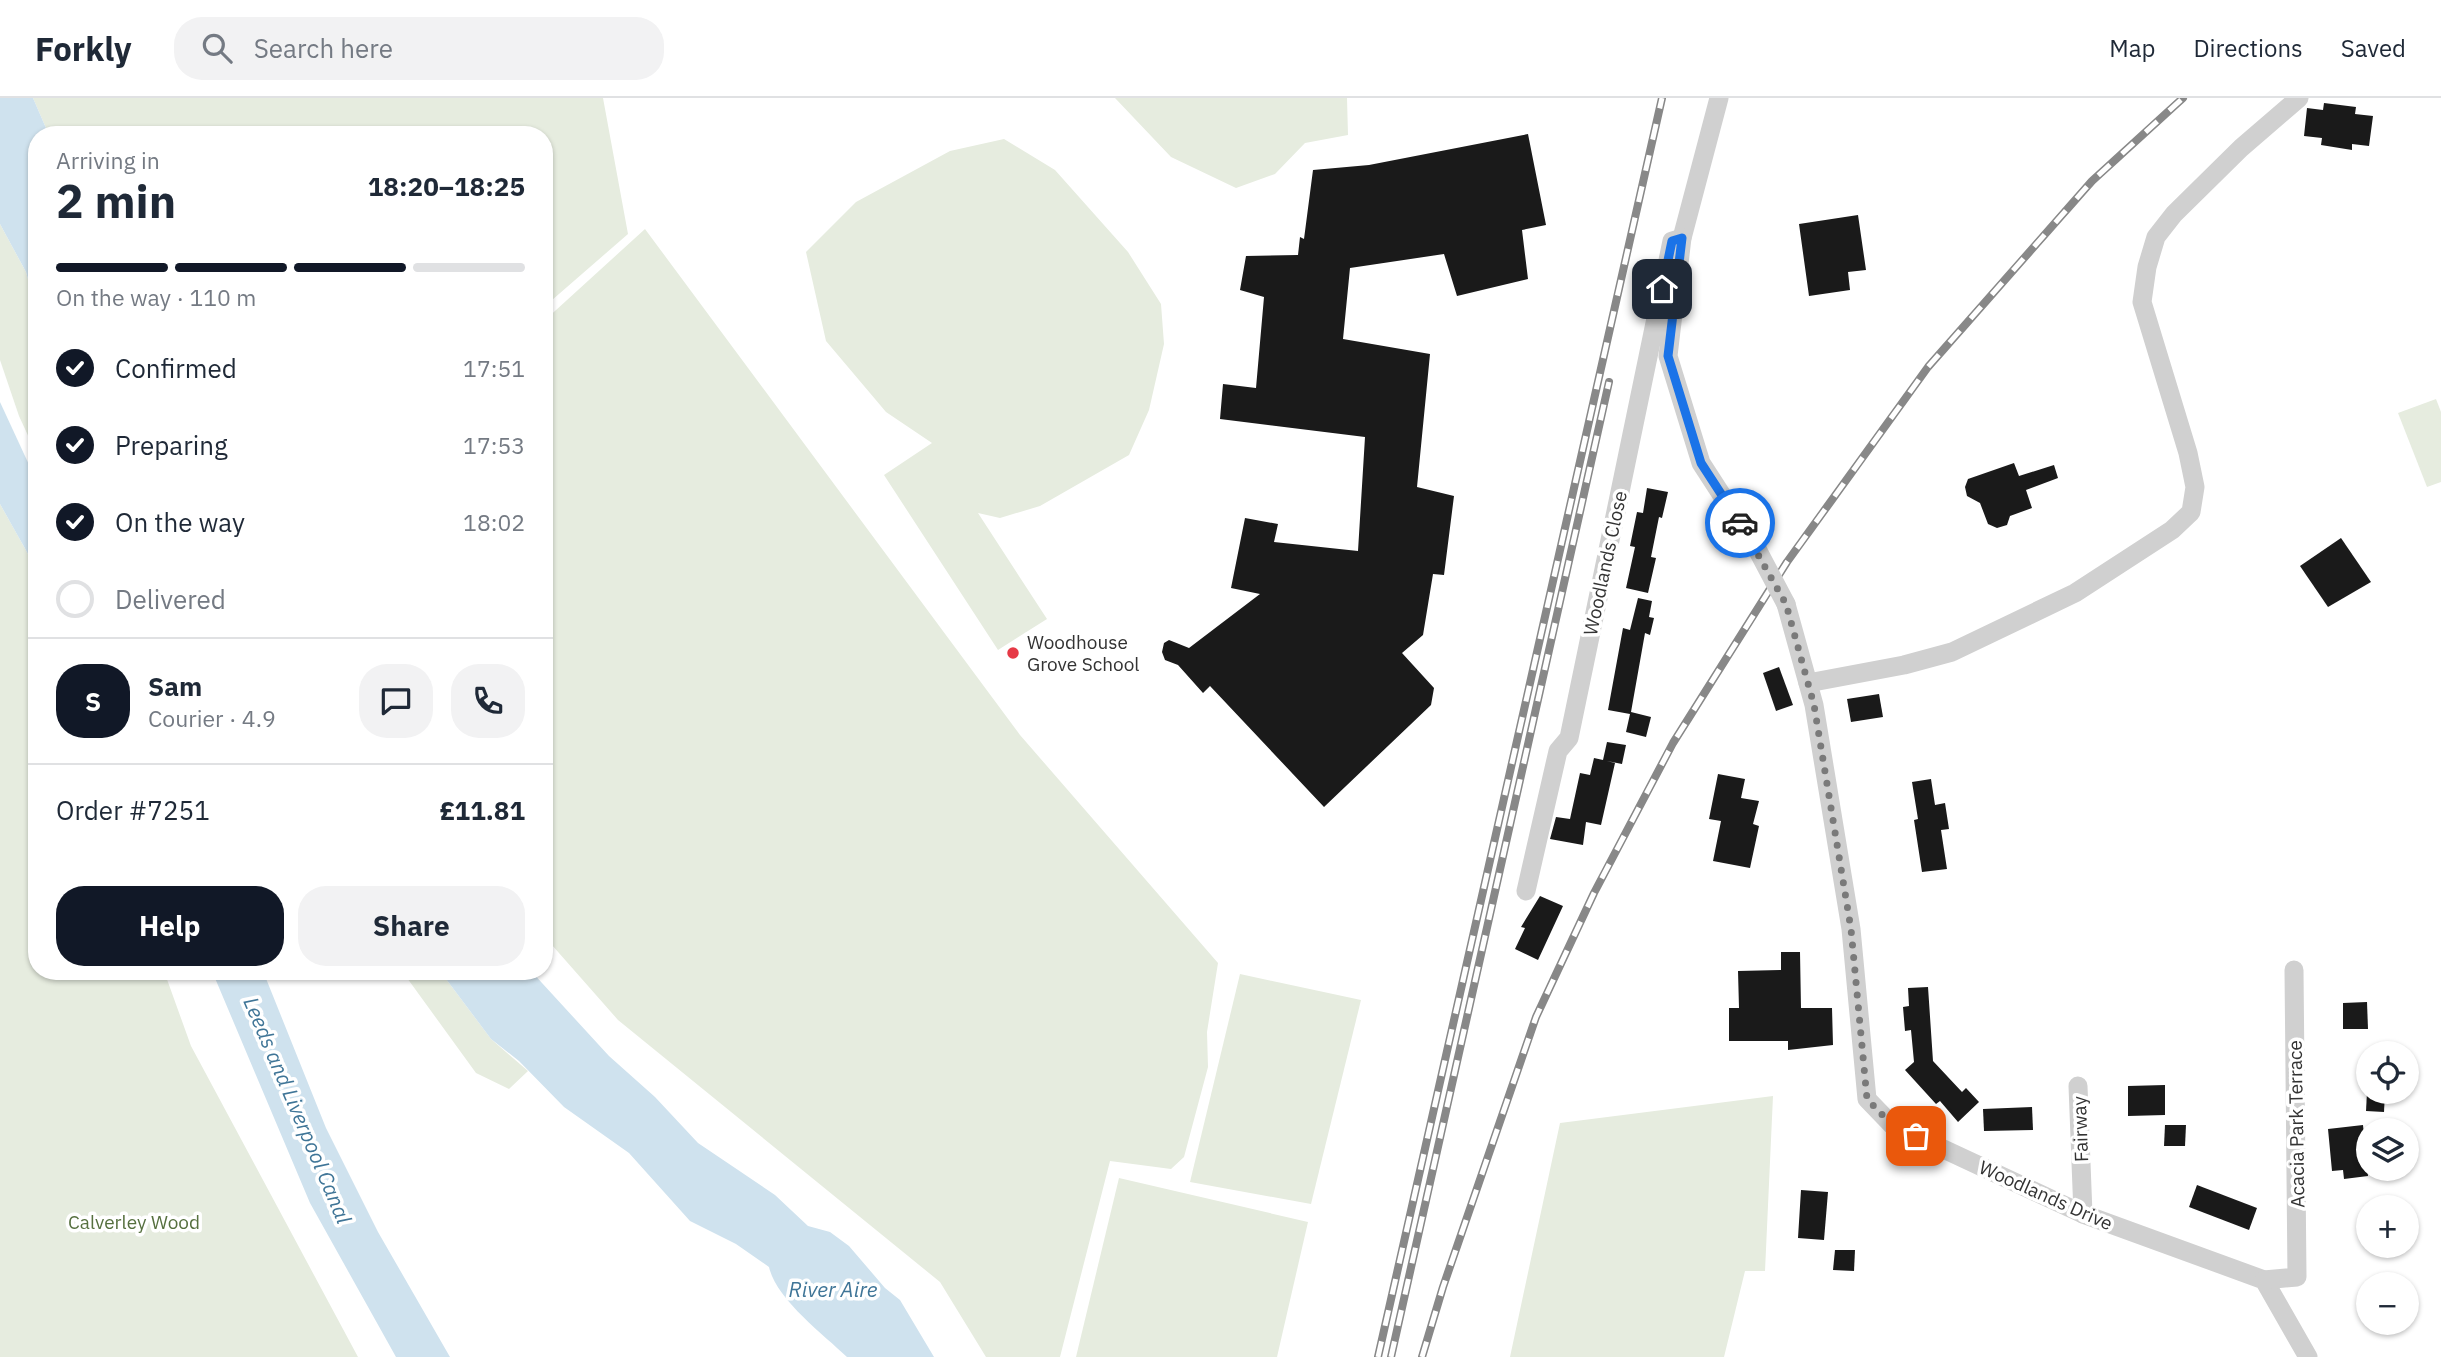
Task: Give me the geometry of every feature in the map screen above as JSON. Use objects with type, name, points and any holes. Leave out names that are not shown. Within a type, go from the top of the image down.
[{"type":"street","name":"Woodlands Drive","points":[[1719,98],[1682,238],[1668,356],[1701,463],[1758,551],[1786,604],[1808,683],[1851,929],[1867,1099],[1892,1125],[2083,1214],[2264,1280]]},
{"type":"street","points":[[1808,683],[1904,666],[1952,652],[2075,593],[2172,530],[2191,512],[2195,487],[2188,453],[2142,302],[2147,267],[2156,237],[2174,214],[2241,148],[2299,98]]},
{"type":"street","name":"Woodlands Close","points":[[1526,891],[1558,751],[1569,738],[1672,241],[1682,238]]},
{"type":"street","name":"Acacia Park Terrace","points":[[2264,1280],[2297,1277],[2294,970]]},
{"type":"street","name":"Fairway","points":[[2078,1086],[2083,1214]]},
{"type":"street","points":[[2264,1280],[2308,1357]]},
{"type":"green space","points":[[33,98],[603,98],[628,234],[553,299],[553,126],[45,126]]},
{"type":"green space","points":[[1115,98],[1347,98],[1348,135],[1305,143],[1275,174],[1236,188],[1171,157]]},
{"type":"green space","points":[[1004,139],[1055,170],[1128,252],[1161,304],[1164,344],[1149,410],[1129,455],[1040,506],[1000,518],[978,513],[1047,619],[998,650],[884,475],[932,443],[886,412],[826,341],[806,252],[856,202],[950,151]]},
{"type":"green space","points":[[0,224],[28,279],[28,436],[0,360]]},
{"type":"green space","points":[[645,229],[1020,735],[1218,963],[1207,1032],[1208,1067],[1184,1157],[1171,1169],[1110,1161],[1060,1357],[986,1357],[940,1282],[618,1020],[553,946],[553,313]]},
{"type":"green space","points":[[2436,399],[2441,412],[2441,482],[2427,487],[2398,413]]},
{"type":"green space","name":"Calverley Wood","points":[[0,504],[28,554],[28,980],[167,980],[191,1046],[358,1357],[0,1357]]},
{"type":"green space","points":[[1240,974],[1361,1000],[1311,1204],[1190,1182]]},
{"type":"green space","points":[[409,980],[447,980],[491,1039],[528,1071],[509,1089],[476,1073]]},
{"type":"green space","points":[[1773,1096],[1765,1271],[1745,1271],[1724,1357],[1510,1357],[1560,1123]]},
{"type":"green space","points":[[1119,1178],[1308,1222],[1277,1357],[1076,1357]]},
{"type":"water","points":[[0,98],[33,98],[45,126],[28,126],[28,279],[0,224]]},
{"type":"water","points":[[0,402],[28,463],[28,554],[0,504]]},
{"type":"water","name":"Leeds and Liverpool Canal","points":[[216,980],[267,980],[326,1128],[378,1232],[450,1357],[396,1357],[310,1203]]},
{"type":"water","name":"River Aire","points":[[447,980],[539,980],[609,1056],[655,1097],[698,1143],[775,1195],[808,1226],[830,1232],[849,1246],[885,1288],[900,1300],[934,1357],[847,1357],[790,1303],[773,1279],[769,1267],[736,1244],[690,1221],[629,1153],[564,1107],[519,1061],[491,1039]]},
{"type":"building","points":[[2324,103],[2356,107],[2355,114],[2373,116],[2369,146],[2352,144],[2352,150],[2321,145],[2322,138],[2304,136],[2307,108],[2323,110]]},
{"type":"building","points":[[1528,134],[1546,225],[1522,230],[1528,279],[1457,296],[1444,254],[1350,268],[1343,339],[1430,354],[1417,487],[1454,496],[1444,575],[1433,574],[1423,635],[1402,653],[1434,688],[1431,705],[1324,807],[1210,686],[1203,693],[1178,665],[1165,660],[1162,652],[1164,643],[1169,640],[1189,648],[1260,594],[1231,588],[1245,518],[1278,524],[1274,542],[1358,551],[1365,437],[1220,419],[1223,384],[1256,388],[1264,297],[1240,290],[1246,256],[1298,255],[1300,237],[1304,239],[1313,170],[1369,165]]},
{"type":"building","points":[[1858,215],[1866,270],[1848,272],[1850,290],[1809,296],[1799,224]]},
{"type":"building","points":[[2014,463],[2019,476],[2054,465],[2058,478],[2026,490],[2032,508],[2010,516],[2007,525],[1997,528],[1988,524],[1980,503],[1967,496],[1965,487],[1968,479]]},
{"type":"building","points":[[1647,488],[1668,492],[1662,518],[1659,517],[1651,557],[1656,558],[1648,593],[1626,588],[1635,547],[1630,546],[1637,512],[1643,513]]},
{"type":"building","points":[[2341,538],[2371,582],[2328,607],[2300,566]]},
{"type":"building","points":[[1638,598],[1652,601],[1649,617],[1654,618],[1650,635],[1645,633],[1631,712],[1651,717],[1646,737],[1626,732],[1630,714],[1608,710],[1623,628],[1630,630]]},
{"type":"building","points":[[1779,667],[1793,705],[1776,711],[1763,673]]},
{"type":"building","points":[[1879,694],[1883,717],[1851,722],[1847,699]]},
{"type":"building","points":[[1607,742],[1626,745],[1622,764],[1607,761],[1615,763],[1601,825],[1586,822],[1583,845],[1550,839],[1556,817],[1570,819],[1580,773],[1590,775],[1594,758],[1603,760]]},
{"type":"building","points":[[1718,774],[1745,779],[1741,798],[1759,801],[1753,824],[1759,826],[1750,868],[1713,861],[1721,821],[1709,819]]},
{"type":"building","points":[[1931,779],[1935,805],[1945,803],[1949,829],[1941,830],[1947,869],[1922,872],[1914,820],[1918,819],[1912,782]]},
{"type":"building","points":[[1540,896],[1563,906],[1538,960],[1515,949],[1525,928],[1521,927]]},
{"type":"building","points":[[1781,952],[1800,952],[1801,1008],[1832,1008],[1833,1045],[1788,1050],[1788,1041],[1729,1041],[1729,1008],[1739,1008],[1738,971],[1781,970]]},
{"type":"building","points":[[1928,987],[1933,1061],[1962,1092],[1966,1088],[1979,1102],[1958,1122],[1940,1101],[1936,1104],[1905,1070],[1914,1062],[1911,1030],[1905,1031],[1903,1007],[1909,1006],[1908,988]]},
{"type":"building","points":[[2367,1002],[2368,1029],[2343,1029],[2343,1003]]},
{"type":"building","points":[[2165,1085],[2165,1115],[2128,1116],[2128,1086]]},
{"type":"building","points":[[2366,1104],[2384,1104],[2384,1112],[2366,1111]]},
{"type":"building","points":[[2032,1107],[2033,1130],[1984,1131],[1983,1109]]},
{"type":"building","points":[[2165,1125],[2186,1125],[2185,1146],[2164,1146]]},
{"type":"building","points":[[2356,1126],[2356,1178],[2344,1179],[2343,1170],[2332,1171],[2328,1129]]},
{"type":"building","points":[[2197,1185],[2257,1208],[2249,1230],[2189,1207]]},
{"type":"building","points":[[1801,1190],[1828,1192],[1824,1240],[1798,1238]]},
{"type":"building","points":[[1835,1250],[1855,1250],[1854,1271],[1833,1270]]},
{"type":"railway","points":[[1378,1357],[1662,98]]},
{"type":"railway","points":[[1422,1357],[1443,1287],[1536,1017],[1594,893],[1673,743],[1787,562],[1928,367],[2092,181],[2183,98]]},
{"type":"railway","points":[[1391,1357],[1609,382]]},
{"type":"way so far","points":[[1740,523],[1786,604],[1814,705],[1851,929],[1867,1099],[1892,1125],[1916,1136]]},
{"type":"place","name":"Woodhouse Grove School","points":[[1013,653]]},
{"type":"route","points":[[1662,289],[1672,241],[1682,238],[1668,356],[1701,463],[1740,523]]}]
